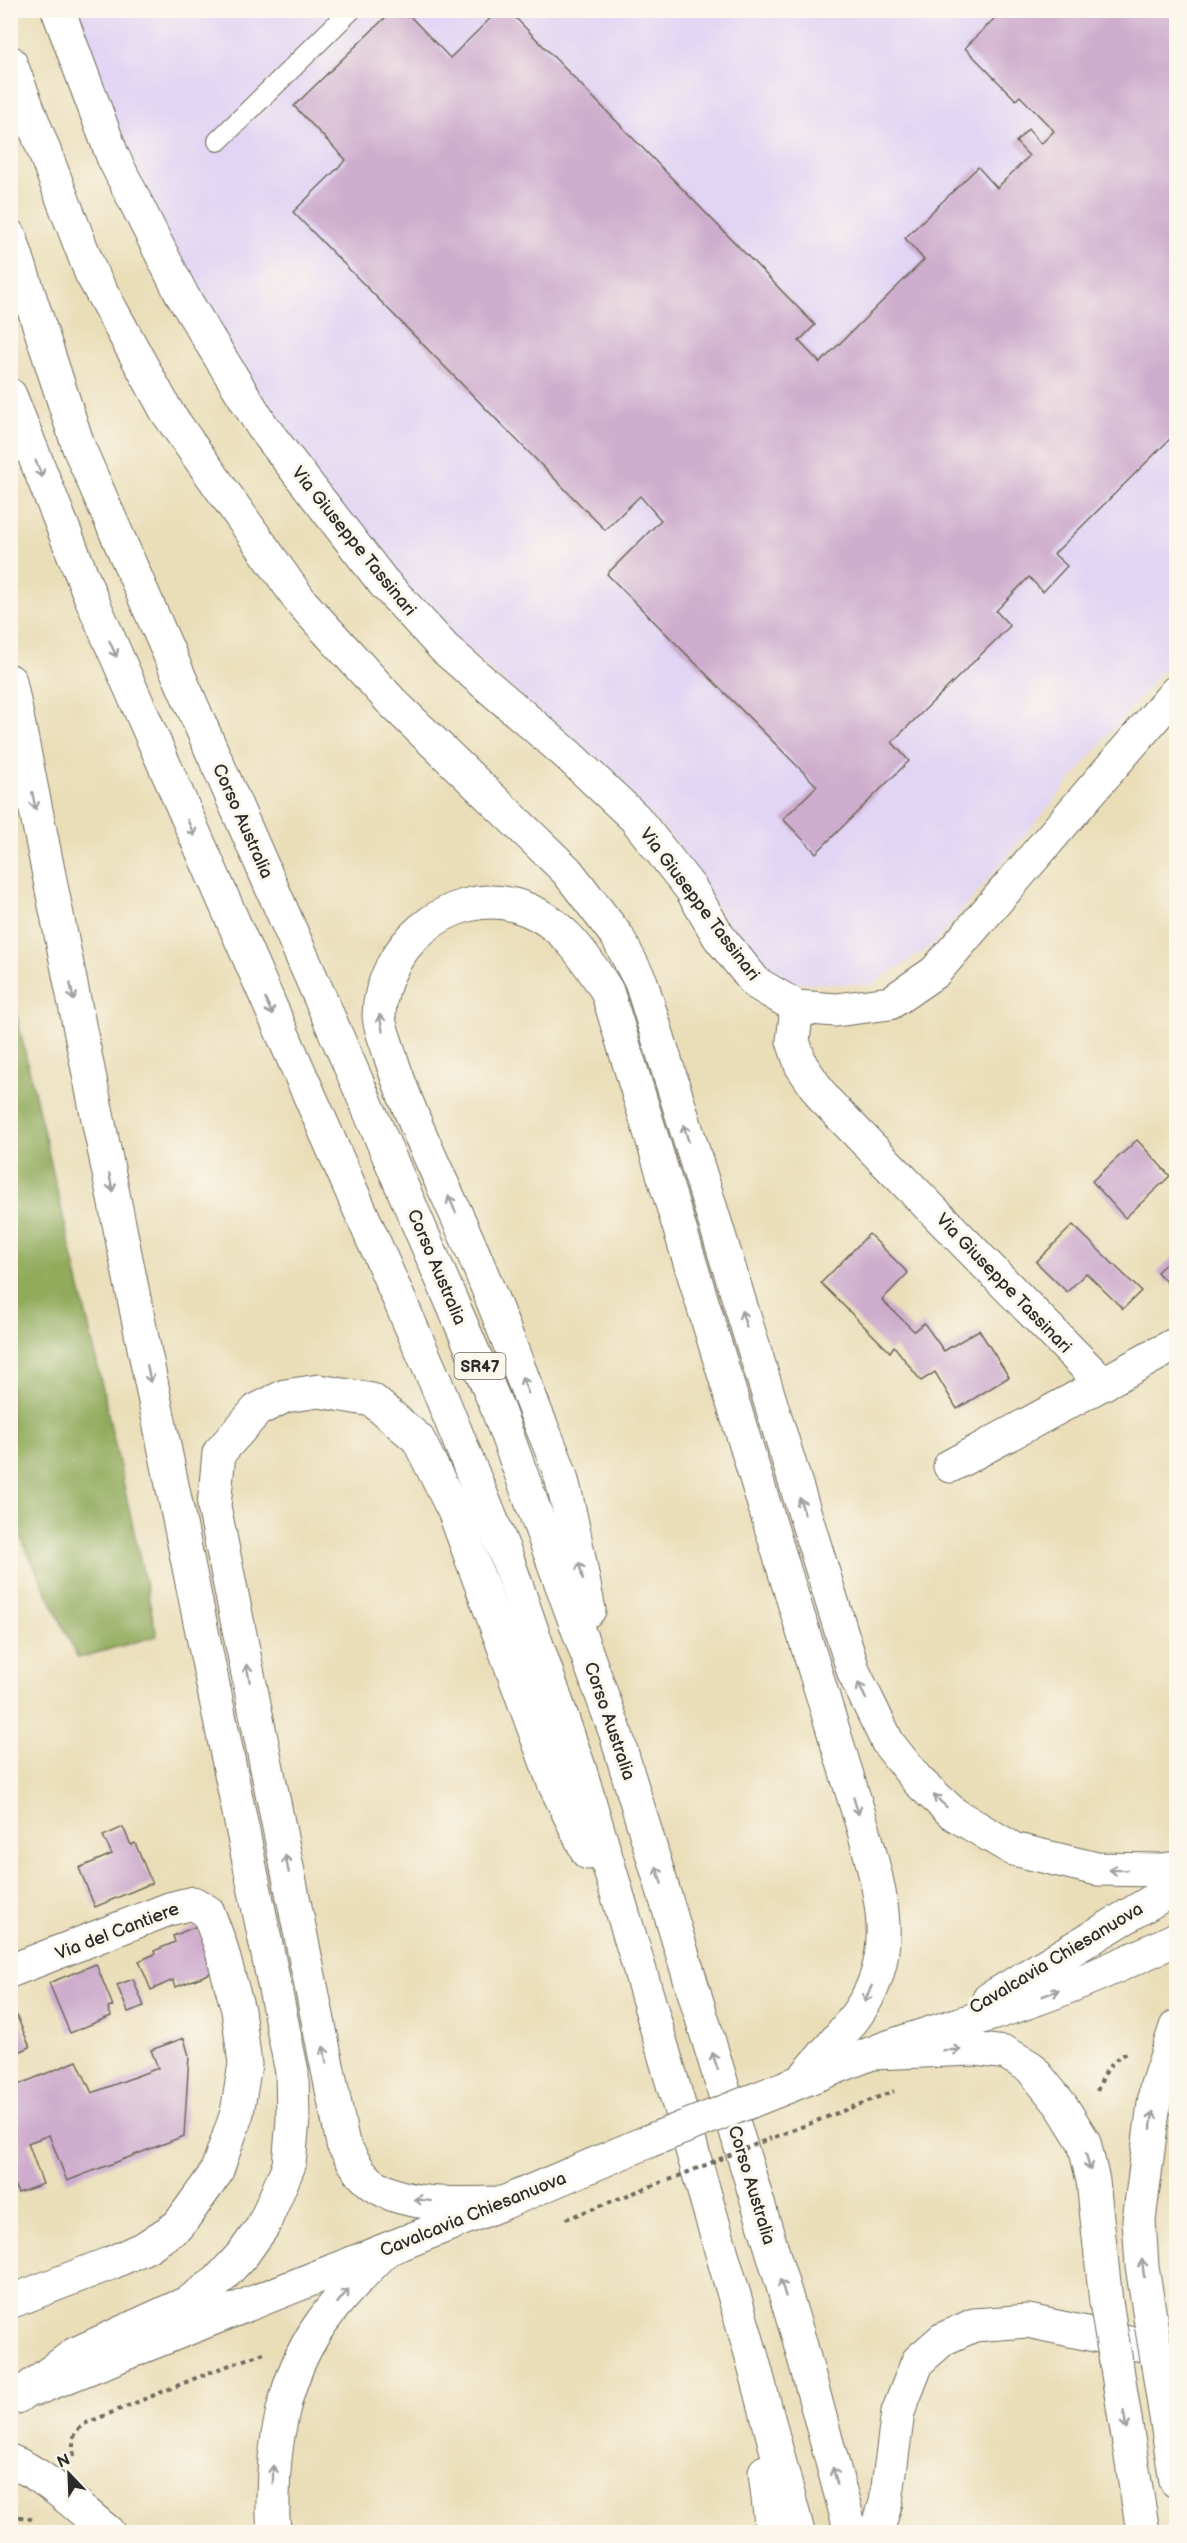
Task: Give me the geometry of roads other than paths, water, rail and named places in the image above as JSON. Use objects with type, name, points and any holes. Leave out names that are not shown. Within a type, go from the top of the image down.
[{"type":"main road","name":"Via Giuseppe Tassinari","points":[[58,10],[113,157],[182,295],[262,426],[383,582],[445,649],[568,755],[635,818],[691,889],[719,937],[756,983],[797,1007],[837,1010],[890,1003],[935,972],[1176,692]]},
{"type":"main road","points":[[10,62],[91,273],[166,412],[302,603],[392,702],[567,872],[622,945],[641,982],[854,1673],[888,1743],[918,1781],[954,1814],[1013,1849],[1097,1869],[1162,1870],[1176,1868]]},
{"type":"main road","name":"Corso Australia","points":[[10,236],[79,448],[496,1405],[615,1731],[799,2339],[850,2532]]},
{"type":"main road","name":"SR47","points":[[10,395],[91,598],[435,1381],[507,1558],[579,1767],[634,1950],[752,2357],[798,2532]]},
{"type":"main road","points":[[10,681],[292,2072],[293,2119],[289,2164],[263,2226],[243,2254],[218,2282],[189,2302],[75,2354],[14,2398]]},
{"type":"main road","points":[[615,1731],[561,1477],[484,1278],[398,1081],[379,1017],[384,983],[399,955],[417,931],[441,916],[469,904],[501,902],[534,911],[556,927],[584,955],[607,991],[864,1831],[885,1918],[880,1968],[862,2007],[803,2079]]},
{"type":"main road","name":"Via Giuseppe Tassinari","points":[[797,1007],[793,1041],[801,1065],[824,1099],[1102,1384]]},
{"type":"main road","points":[[950,1466],[1176,1344]]},
{"type":"main road","points":[[503,2203],[447,2203],[392,2196],[364,2176],[343,2144],[214,1506],[219,1454],[256,1410],[285,1396],[320,1391],[372,1400],[418,1439],[454,1511],[554,1783],[634,1950]]},
{"type":"main road","name":"Cavalcavia Chiesanuova","points":[[935,2030],[1045,1967],[1176,1887]]},
{"type":"main road","name":"Via del Cantiere","points":[[10,1971],[169,1909],[193,1903],[208,1912],[220,1944],[238,2010],[245,2064],[237,2113],[216,2173],[178,2226],[146,2247],[111,2263],[10,2302]]},
{"type":"main road","name":"Cavalcavia Chiesanuova","points":[[14,2398],[503,2203],[803,2079],[935,2030],[1028,2002],[1116,1968],[1176,1939]]},
{"type":"main road","points":[[1176,2027],[1156,2088],[1139,2220],[1142,2266],[1150,2317],[1167,2359],[1176,2481]]},
{"type":"main road","points":[[873,2053],[974,2049],[1006,2053],[1030,2067],[1061,2104],[1084,2142],[1093,2181],[1106,2302],[1143,2532]]},
{"type":"main road","points":[[275,2532],[273,2465],[280,2417],[304,2351],[317,2329],[346,2291],[386,2250]]},
{"type":"main road","points":[[877,2532],[886,2502],[898,2412],[918,2361],[943,2339],[974,2325],[1028,2321],[1167,2359]]},
{"type":"main road","points":[[752,2357],[772,2532]]},
{"type":"main road","points":[[10,2461],[20,2465],[66,2498],[108,2532]]},
{"type":"lane","points":[[218,141],[351,10]]}]
